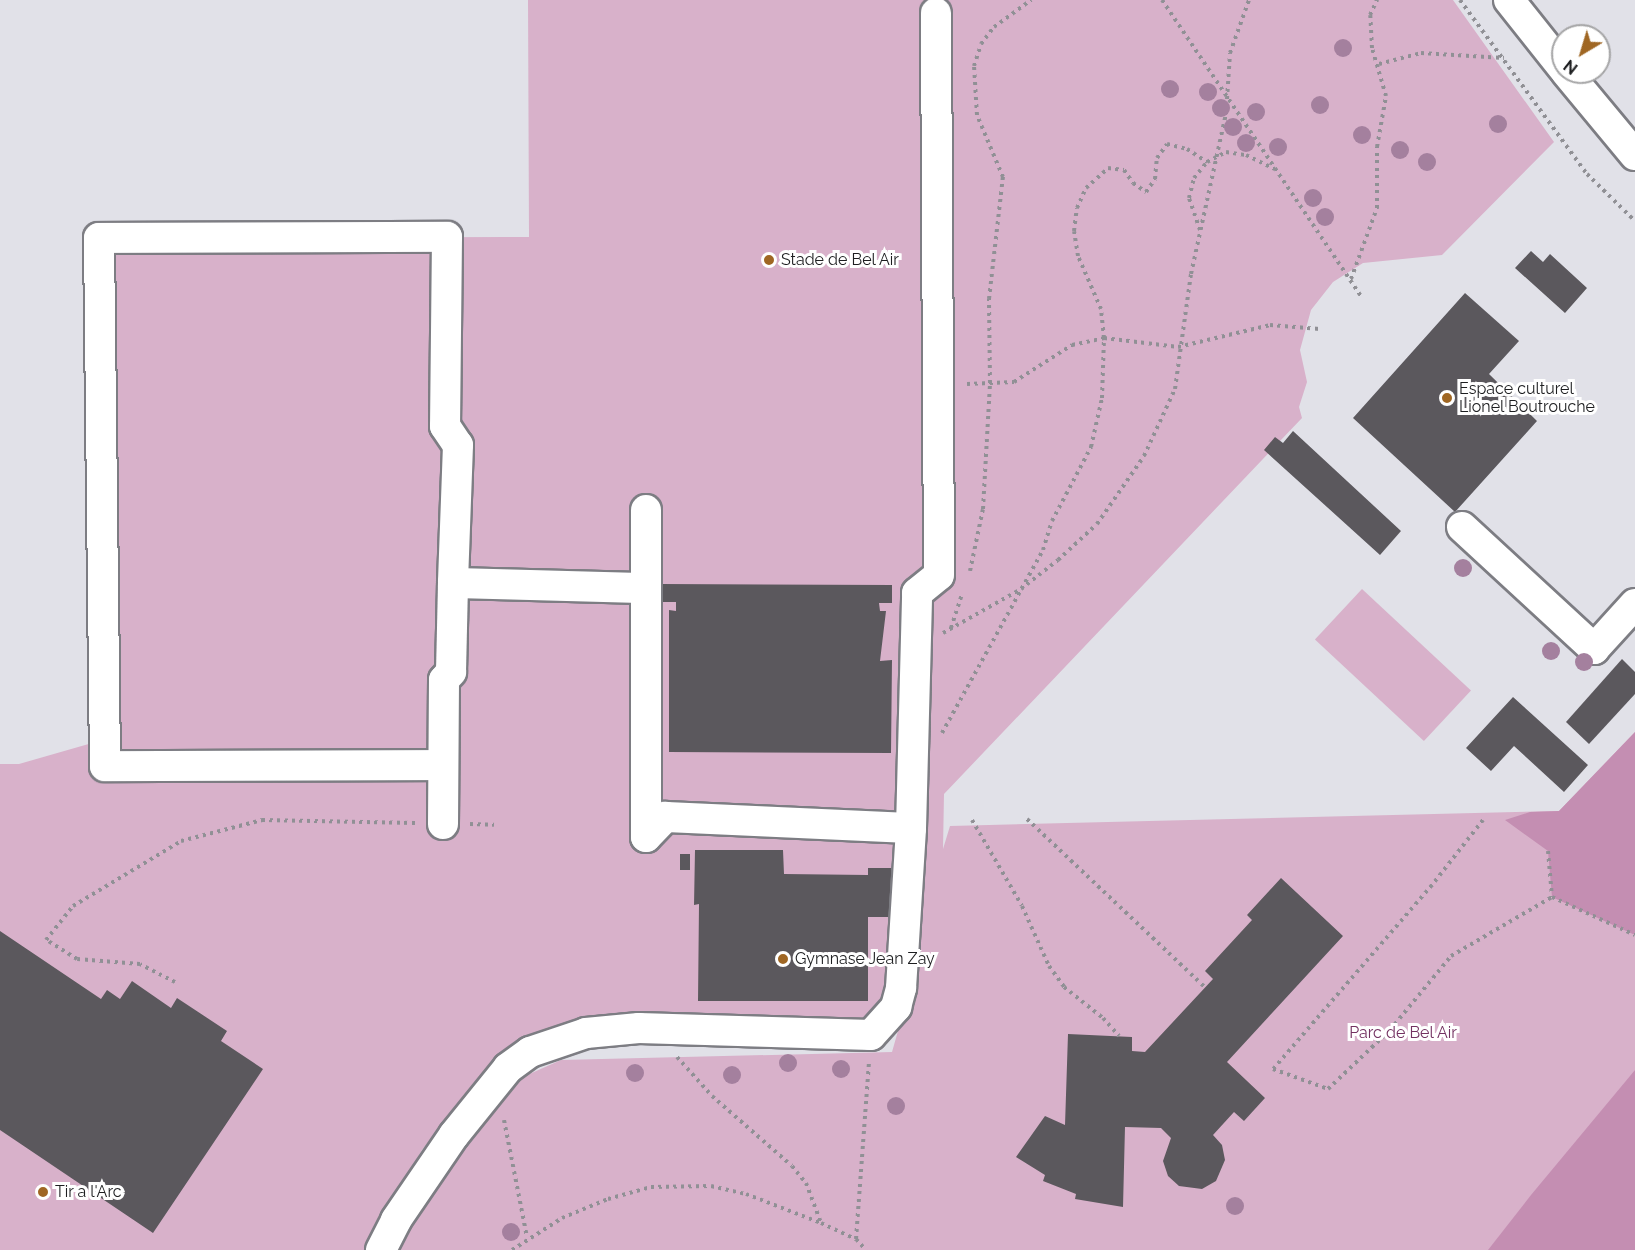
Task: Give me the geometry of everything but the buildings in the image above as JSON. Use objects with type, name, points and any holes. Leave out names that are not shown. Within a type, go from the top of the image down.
[{"type":"street","points":[[1509,0],[1551,53]]},
{"type":"street","points":[[381,1250],[422,1181],[508,1068],[555,1040],[586,1032],[666,1029],[871,1035],[896,1007],[901,987],[911,828],[917,593],[939,575],[936,13]]},
{"type":"street","points":[[1576,84],[1635,154]]},
{"type":"street","points":[[443,765],[105,766],[99,238],[447,237],[445,426],[458,445],[451,672],[444,680],[443,824]]},
{"type":"street","points":[[646,510],[644,588],[646,837],[665,817],[911,828]]},
{"type":"street","points":[[1462,527],[1594,649],[1635,604]]},
{"type":"street","points":[[453,583],[644,588]]},
{"type":"path","points":[[967,578],[983,508],[990,383],[989,299],[1004,177],[977,115],[974,66],[981,44],[994,27],[1031,0]]},
{"type":"path","points":[[1162,0],[1228,94],[1361,296]]},
{"type":"path","points":[[916,637],[951,629],[1021,589],[1097,524],[1144,456],[1175,389],[1178,347],[1228,94],[1230,53],[1249,0]]},
{"type":"path","points":[[1351,280],[1377,208],[1377,147],[1386,96],[1372,48],[1370,15],[1377,0]]},
{"type":"path","points":[[1460,0],[1505,58],[1587,174],[1635,221]]},
{"type":"path","points":[[1378,64],[1421,53],[1505,58]]},
{"type":"path","points":[[914,733],[944,733],[968,681],[1021,589],[1091,447],[1102,398],[1104,338],[1101,309],[1078,256],[1074,231],[1077,208],[1086,188],[1108,168],[1124,170],[1133,183],[1146,192],[1155,179],[1157,158],[1167,144],[1187,149],[1207,162]]},
{"type":"path","points":[[1200,230],[1190,198],[1194,178],[1207,162],[1226,152],[1246,155],[1276,169]]},
{"type":"path","points":[[937,384],[1014,382],[1072,345],[1104,338],[1178,347],[1270,325],[1320,330]]},
{"type":"path","points":[[951,629],[964,588]]},
{"type":"path","points":[[1027,819],[1206,988]]},
{"type":"path","points":[[175,982],[140,964],[77,959],[46,940],[73,906],[181,841],[262,820],[494,825]]},
{"type":"path","points":[[972,820],[1022,906],[1049,966],[1064,987],[1103,1018],[1119,1036]]},
{"type":"path","points":[[1483,820],[1432,885],[1273,1069],[1328,1089],[1390,1030],[1451,956],[1552,897]]},
{"type":"path","points":[[1548,851],[1552,897]]},
{"type":"path","points":[[1552,897],[1635,934]]},
{"type":"path","points":[[666,1029],[678,1059],[691,1076],[768,1143],[806,1183],[821,1223]]},
{"type":"path","points":[[856,1239],[871,1035]]},
{"type":"path","points":[[489,1092],[510,1137],[527,1237]]},
{"type":"path","points":[[512,1250],[527,1237],[608,1199],[651,1187],[711,1186],[746,1194],[821,1223],[856,1239],[866,1250]]},
{"type":"green space","name":"Parc de Bel Air","points":[[528,0],[1453,0],[1554,142],[1442,255],[1363,263],[1333,282],[1311,310],[1300,350],[1307,382],[1299,407],[1302,418],[944,794],[943,849],[950,826],[1559,811],[1635,732],[1635,1250],[384,1250],[489,1092],[561,1060],[892,1052],[898,1031],[605,1015],[486,1071],[422,1150],[364,1250],[0,1250],[0,764],[19,764],[106,739],[99,238],[529,237]]},
{"type":"green space","points":[[1362,589],[1471,691],[1424,741],[1315,639]]},
{"type":"shaded area","points":[[1635,732],[1635,935],[1552,897],[1548,851],[1505,820],[1530,812],[1559,811]]},
{"type":"shaded area","points":[[1635,1070],[1635,1250],[1488,1250],[1531,1195]]},
{"type":"place","name":"Stade de Bel Air","points":[[769,260]]},
{"type":"place","name":"Espace culturel Lionel Boutrouche","points":[[1447,398]]},
{"type":"place","name":"Gymnase Jean Zay","points":[[783,959]]},
{"type":"place","name":"Tir a l'Arc","points":[[43,1192]]}]
